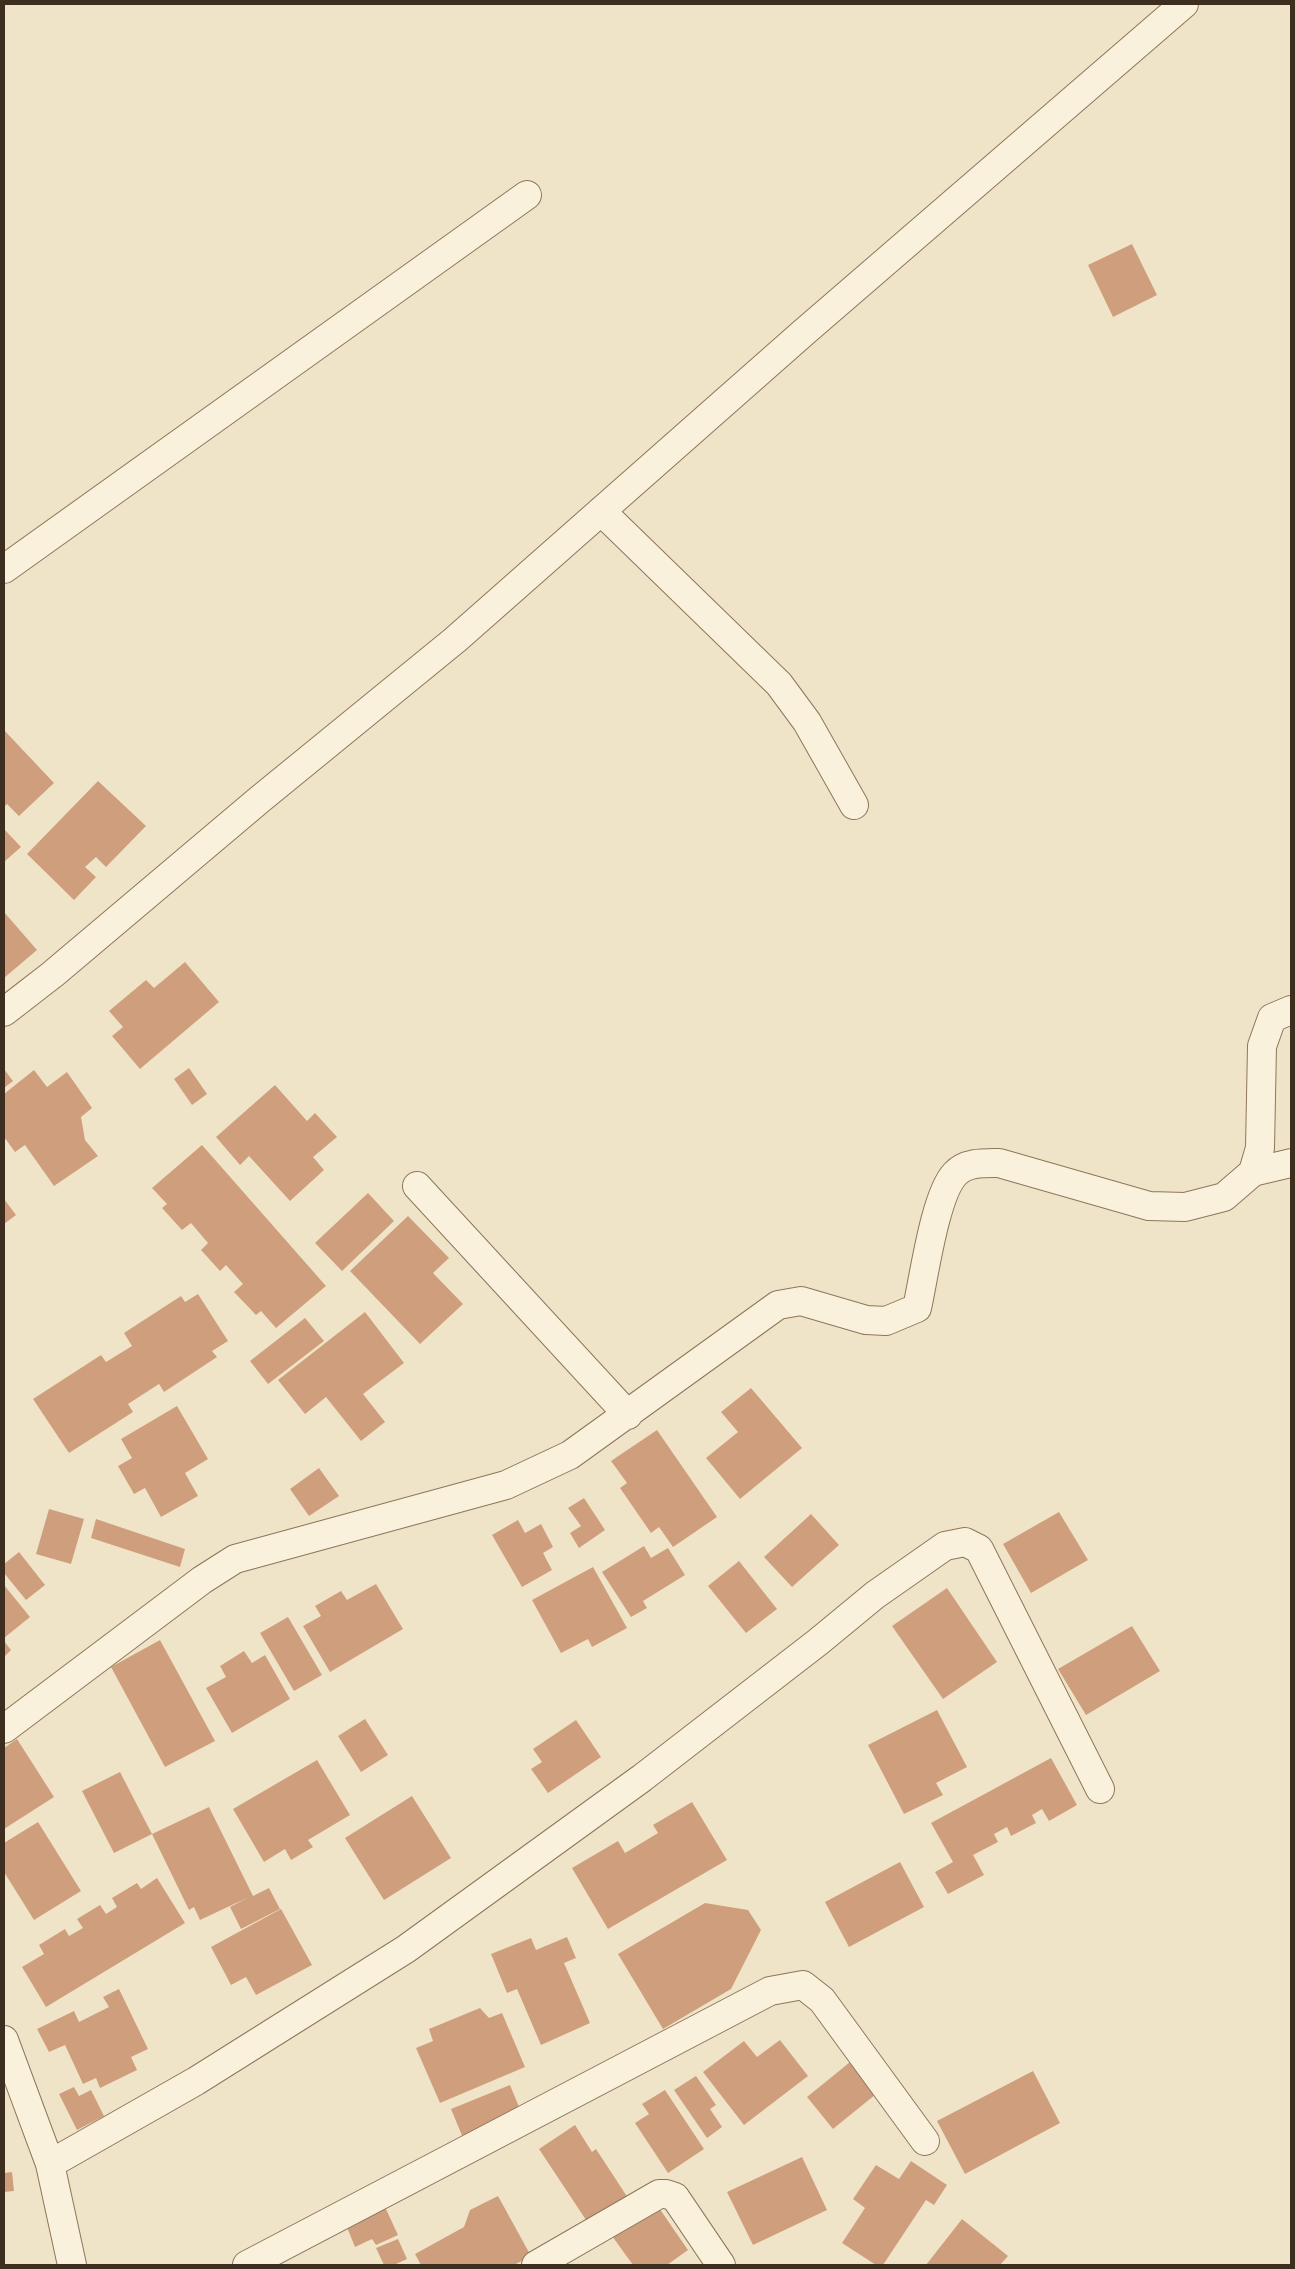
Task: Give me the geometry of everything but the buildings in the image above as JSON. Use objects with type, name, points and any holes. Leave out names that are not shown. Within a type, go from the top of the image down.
[{"type":"street","points":[[4,1012],[53,974],[259,800],[456,640],[803,333],[1184,4]]},
{"type":"street","points":[[4,569],[528,195]]},
{"type":"street","points":[[601,511],[779,684],[807,722],[854,805]]},
{"type":"street","points":[[1253,1172],[1260,1148],[1262,1125],[1262,1046],[1272,1018],[1291,1010]]},
{"type":"street","points":[[4,1729],[202,1580],[235,1558],[506,1485],[570,1455],[778,1305],[801,1301],[866,1320],[886,1321],[917,1308],[940,1199],[955,1174],[977,1163],[999,1163],[1149,1206],[1185,1207],[1224,1197],[1253,1172],[1291,1163]]},
{"type":"street","points":[[417,1186],[628,1415]]},
{"type":"street","points":[[50,2164],[196,2082],[406,1949],[642,1778],[818,1642],[875,1595],[945,1546],[965,1542],[979,1549],[1100,1789]]},
{"type":"street","points":[[247,2265],[770,1991],[803,1985],[822,2000],[925,2141]]},
{"type":"street","points":[[4,2040],[50,2164],[72,2265]]},
{"type":"street","points":[[536,2265],[659,2194],[675,2197],[721,2265]]}]
